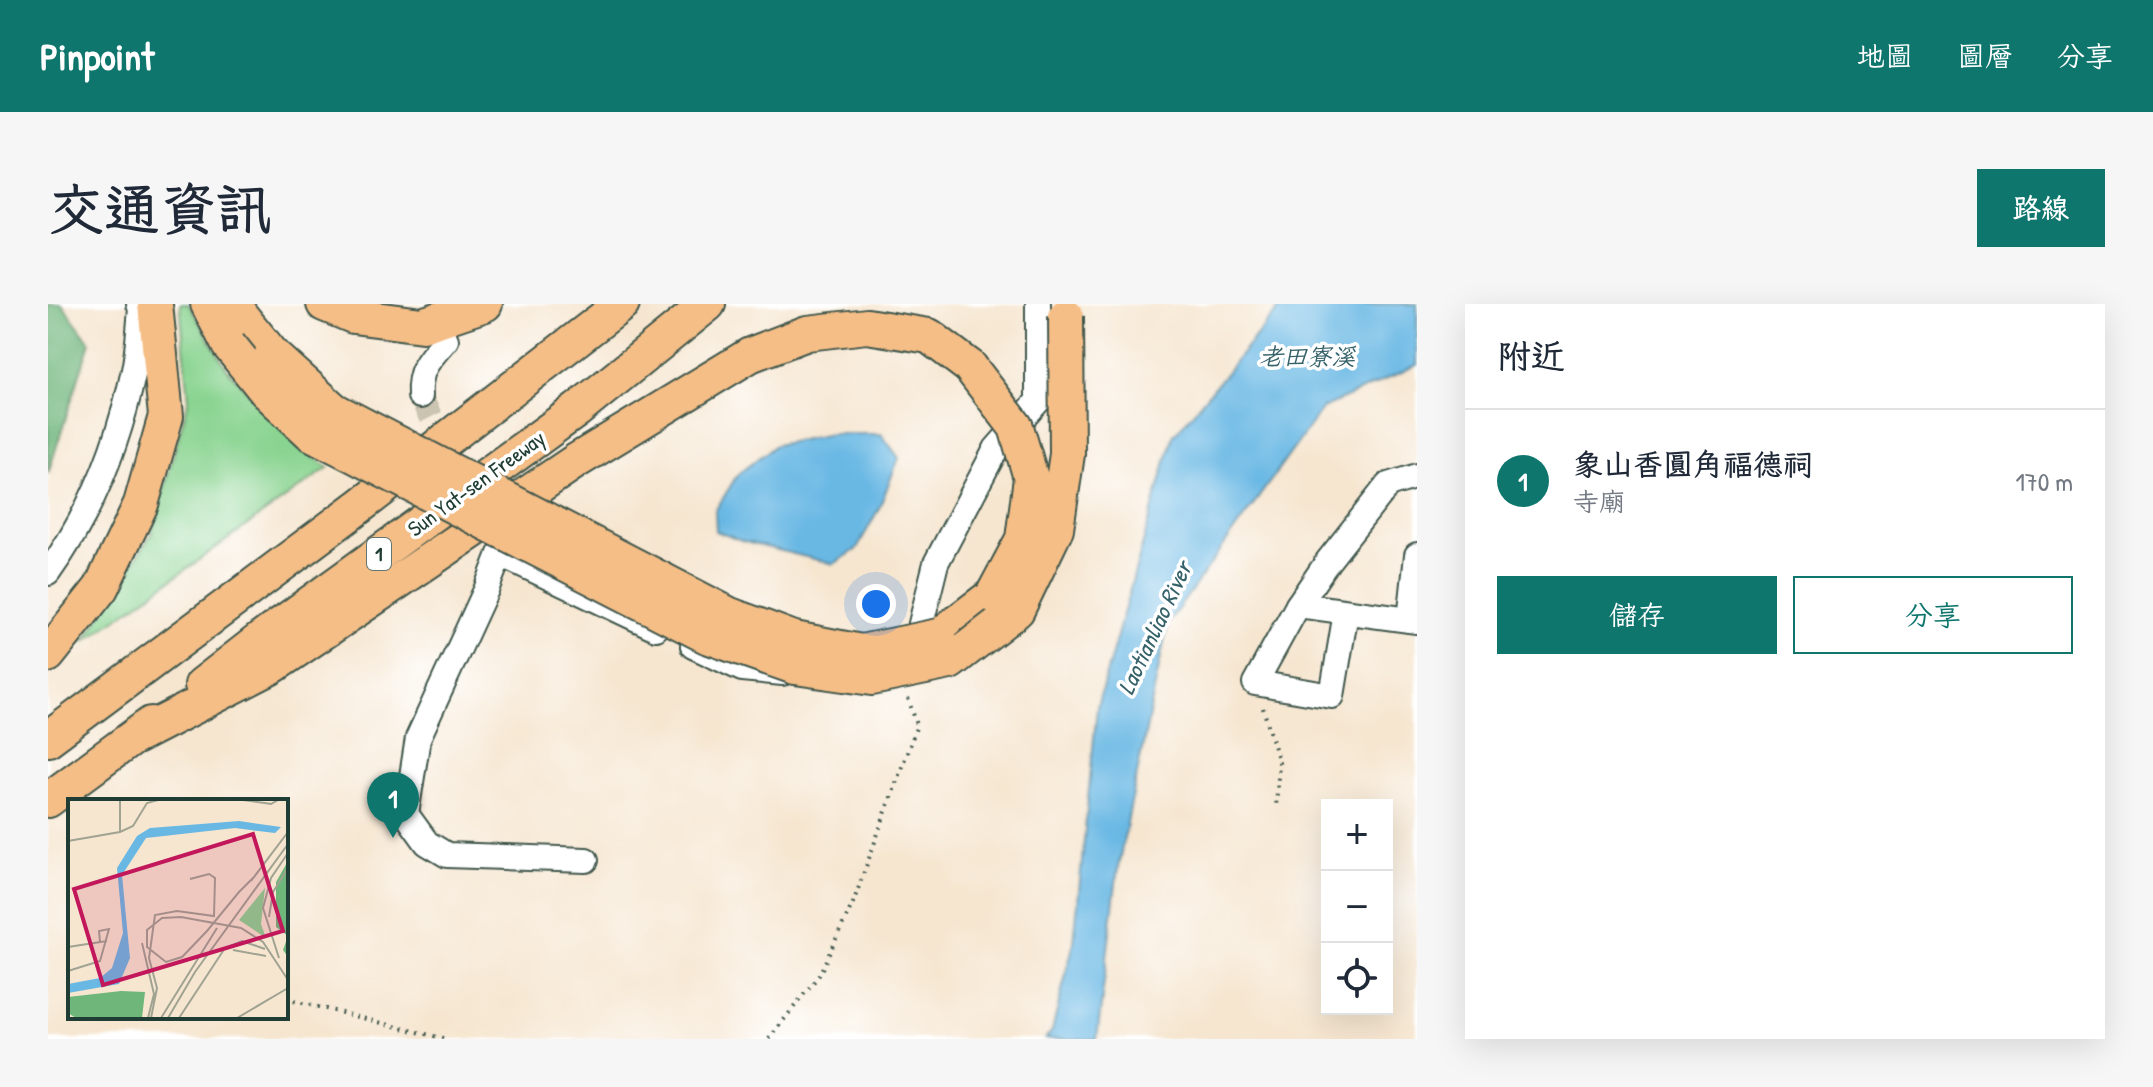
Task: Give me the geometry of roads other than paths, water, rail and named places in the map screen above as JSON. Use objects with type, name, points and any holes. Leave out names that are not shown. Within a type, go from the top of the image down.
[{"type":"highway","points":[[48,655],[101,588],[141,504],[166,416],[155,304]]},
{"type":"highway","points":[[208,304],[229,345],[266,391],[311,433],[707,636],[795,667],[872,678],[950,662],[1017,610],[1056,529],[1067,454],[1056,308]]},
{"type":"highway","points":[[135,737],[273,666],[576,461],[750,355],[807,333],[867,326],[929,336],[970,367],[1016,427],[1031,478],[1023,539],[993,595],[939,636],[861,652],[794,639],[730,615],[334,410],[272,354],[234,304]]},
{"type":"highway","points":[[324,304],[353,316],[422,325],[485,304]]},
{"type":"highway","name":"1","points":[[48,739],[360,506],[622,304]]},
{"type":"highway","name":"Sun Yat-sen Freeway","points":[[48,800],[261,639],[577,410],[708,304]]},
{"type":"street","points":[[48,573],[68,546],[96,493],[117,438],[135,368],[139,304]]},
{"type":"street","points":[[586,860],[447,855],[427,843],[406,814],[418,738],[500,554],[742,669],[905,688],[936,563],[996,449],[1038,401],[1056,308]]},
{"type":"street","points":[[420,396],[419,380],[430,359],[446,340]]},
{"type":"street","points":[[1346,612],[1332,696],[1255,683],[1298,605],[1328,561],[1388,485],[1417,476]]},
{"type":"street","points":[[1298,605],[1413,620],[1417,555]]},
{"type":"water","name":"老田寮溪","points":[[1283,304],[1417,304],[1417,365],[1323,408],[1168,623],[1118,867],[1097,1039],[1045,1039],[1052,1031],[1074,942],[1097,707],[1173,436]]},
{"type":"water","points":[[831,434],[881,434],[899,458],[879,508],[857,549],[834,564],[741,541],[716,531],[715,511],[738,474],[775,445]]},
{"type":"tunnel","points":[[420,396],[450,455]]},
{"type":"place","name":"象山香圓角福德祠","points":[[393,838]]},
{"type":"water label","name":"Laotianliao River","points":[[1155,628]]}]
